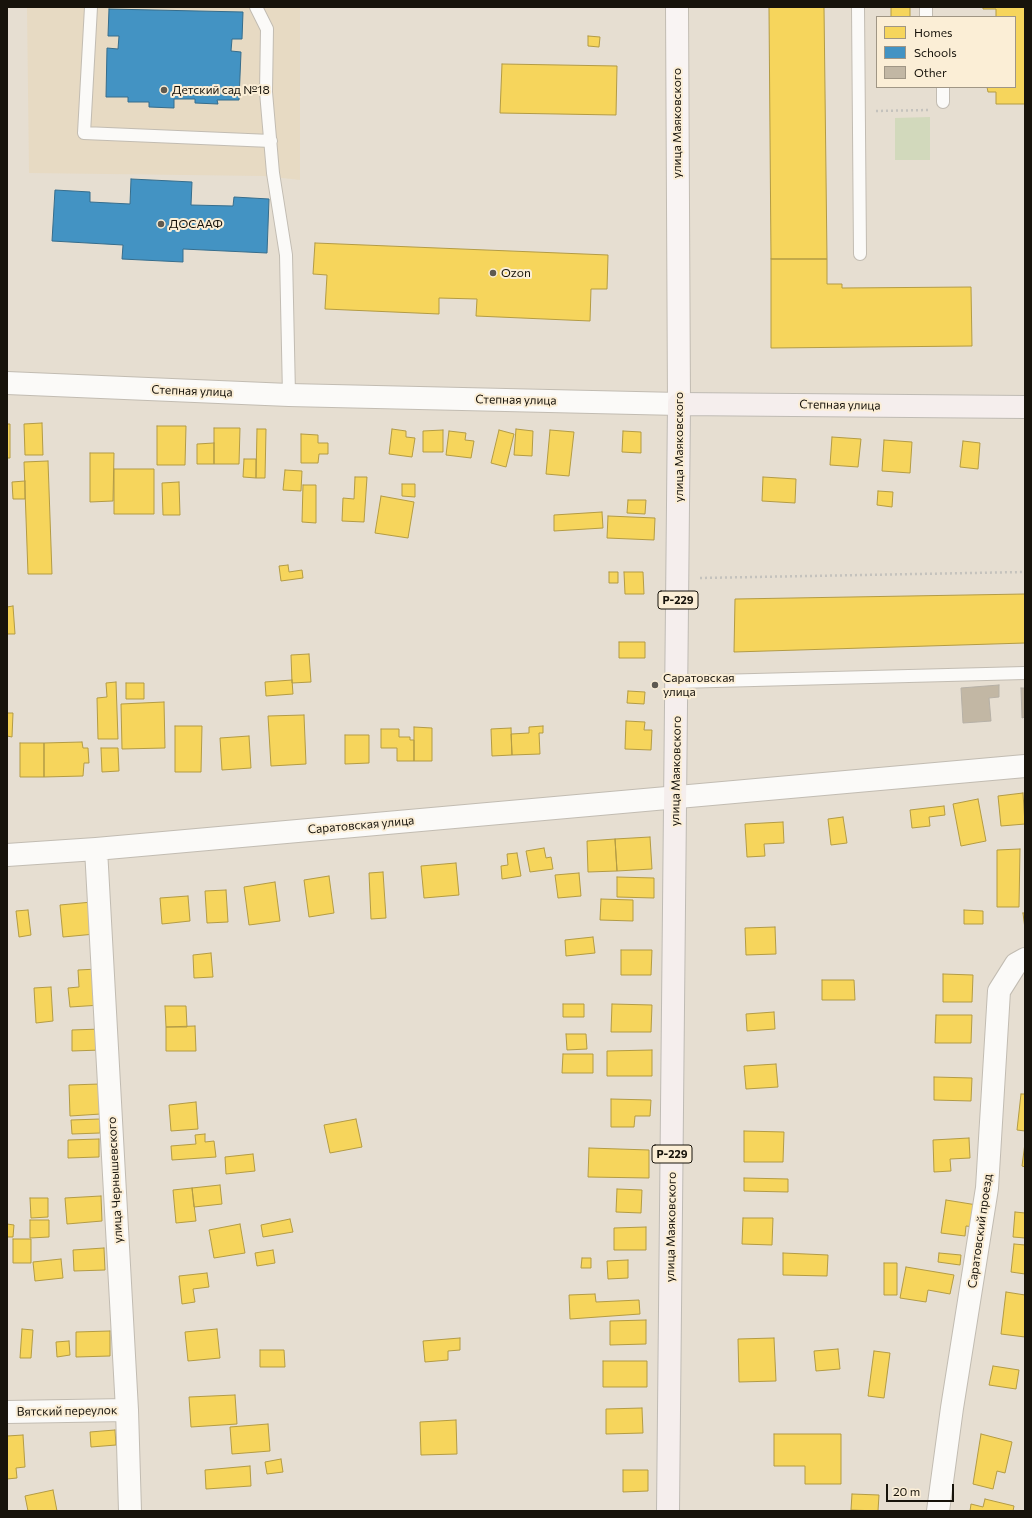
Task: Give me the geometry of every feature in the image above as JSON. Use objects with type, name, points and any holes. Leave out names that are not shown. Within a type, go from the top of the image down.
[{"type":"main road","name":"улица Маяковского","points":[[668,1511],[678,578],[679,404],[677,7]]},
{"type":"main road","name":"Степная улица","points":[[679,404],[1025,407]]},
{"type":"street","name":"Степная улица","points":[[7,383],[289,395],[679,404]]},
{"type":"street","name":"Саратовская улица","points":[[7,854],[96,849],[675,796],[1025,766]]},
{"type":"street","name":"улица Чернышевского","points":[[96,849],[127,1410],[130,1511]]},
{"type":"street","name":"Саратовский проезд","points":[[938,1511],[952,1408],[988,1188],[999,991],[1016,964],[1025,959]]},
{"type":"street","name":"Вятский переулок","points":[[7,1412],[127,1410]]},
{"type":"lane","points":[[91,7],[84,133],[271,141]]},
{"type":"lane","points":[[256,7],[267,28],[266,92],[273,174],[286,255],[289,395]]},
{"type":"lane","points":[[858,7],[860,254]]},
{"type":"lane","points":[[943,88],[944,102]]},
{"type":"lane","points":[[677,682],[1025,673]]},
{"type":"path","points":[[859,111],[944,110],[944,102]]},
{"type":"path","points":[[678,578],[1025,572]]},
{"type":"shaded area","name":"Детский сад №18","points":[[27,7],[300,7],[300,180],[264,176],[29,173]]},
{"type":"green space","points":[[930,117],[930,160],[895,160],[895,118]]},
{"type":"building: Homes","points":[[769,7],[824,7],[827,259],[771,259]]},
{"type":"building: Homes","points":[[891,7],[910,7],[910,16],[891,16]]},
{"type":"building: Homes","points":[[983,7],[1025,7],[1025,104],[996,104],[996,92],[988,92],[987,88],[1016,88],[1016,16],[996,16],[996,9],[983,9]]},
{"type":"building: Homes","points":[[588,36],[600,37],[599,47],[588,46]]},
{"type":"building: Homes","points":[[502,64],[617,66],[616,115],[500,113]]},
{"type":"building: Homes","points":[[315,243],[608,255],[607,289],[591,289],[590,321],[476,316],[477,299],[439,298],[439,314],[325,309],[327,275],[313,274]]},
{"type":"building: Homes","points":[[771,259],[827,259],[827,284],[842,284],[842,288],[971,287],[972,346],[771,348]]},
{"type":"building: Homes","points":[[42,423],[43,455],[25,455],[24,424]]},
{"type":"building: Homes","points":[[7,424],[10,424],[10,458],[7,458]]},
{"type":"building: Homes","points":[[157,426],[186,426],[185,465],[157,465]]},
{"type":"building: Homes","points":[[214,428],[240,428],[239,464],[214,464]]},
{"type":"building: Homes","points":[[257,429],[266,429],[265,478],[256,478]]},
{"type":"building: Homes","points":[[392,429],[406,431],[406,437],[415,438],[412,457],[389,454]]},
{"type":"building: Homes","points":[[516,429],[533,431],[532,456],[514,455]]},
{"type":"building: Homes","points":[[443,430],[443,452],[423,452],[423,431]]},
{"type":"building: Homes","points":[[499,430],[514,434],[506,467],[491,463]]},
{"type":"building: Homes","points":[[550,430],[574,432],[569,476],[546,474]]},
{"type":"building: Homes","points":[[449,431],[466,433],[465,440],[474,441],[471,458],[446,455]]},
{"type":"building: Homes","points":[[623,431],[641,432],[641,453],[622,452]]},
{"type":"building: Homes","points":[[301,434],[318,435],[318,443],[328,443],[328,454],[319,454],[318,463],[301,463]]},
{"type":"building: Homes","points":[[832,437],[861,439],[858,467],[830,465]]},
{"type":"building: Homes","points":[[884,440],[912,442],[910,473],[882,471]]},
{"type":"building: Homes","points":[[963,441],[980,443],[978,469],[960,467]]},
{"type":"building: Homes","points":[[214,443],[214,464],[197,464],[197,444]]},
{"type":"building: Homes","points":[[90,453],[114,453],[113,501],[90,502]]},
{"type":"building: Homes","points":[[244,459],[256,459],[256,478],[243,477]]},
{"type":"building: Homes","points":[[48,461],[52,574],[28,574],[24,462]]},
{"type":"building: Homes","points":[[114,469],[154,469],[154,514],[114,514]]},
{"type":"building: Homes","points":[[285,470],[302,471],[301,491],[283,490]]},
{"type":"building: Homes","points":[[355,477],[367,477],[364,522],[342,521],[343,498],[354,499]]},
{"type":"building: Homes","points":[[763,477],[796,479],[795,503],[762,501]]},
{"type":"building: Homes","points":[[25,481],[25,499],[13,499],[12,482]]},
{"type":"building: Homes","points":[[179,482],[180,515],[163,515],[162,483]]},
{"type":"building: Homes","points":[[402,484],[415,484],[415,497],[402,496]]},
{"type":"building: Homes","points":[[303,485],[316,485],[316,523],[302,522]]},
{"type":"building: Homes","points":[[878,491],[893,492],[892,507],[877,505]]},
{"type":"building: Homes","points":[[381,496],[414,502],[408,538],[375,533]]},
{"type":"building: Homes","points":[[628,500],[646,500],[645,514],[627,513]]},
{"type":"building: Homes","points":[[602,512],[603,528],[554,531],[554,515]]},
{"type":"building: Homes","points":[[608,516],[655,518],[654,540],[607,538]]},
{"type":"building: Homes","points":[[288,565],[289,572],[302,570],[303,578],[281,581],[279,566]]},
{"type":"building: Homes","points":[[609,572],[618,572],[618,583],[609,583]]},
{"type":"building: Homes","points":[[624,572],[643,572],[644,594],[625,594]]},
{"type":"building: Homes","points":[[1025,594],[1025,643],[734,652],[735,599]]},
{"type":"building: Homes","points":[[13,606],[15,634],[7,634],[7,607]]},
{"type":"building: Homes","points":[[619,642],[645,642],[645,658],[619,658]]},
{"type":"building: Homes","points":[[309,654],[311,682],[292,683],[291,655]]},
{"type":"building: Homes","points":[[292,680],[293,694],[266,696],[265,682]]},
{"type":"building: Homes","points":[[116,682],[118,739],[98,739],[97,698],[107,697],[106,683]]},
{"type":"building: Homes","points":[[126,683],[144,683],[144,699],[126,699]]},
{"type":"building: Homes","points":[[628,691],[645,692],[644,704],[627,703]]},
{"type":"building: Homes","points":[[164,702],[165,748],[122,749],[121,704]]},
{"type":"building: Homes","points":[[7,713],[13,713],[12,737],[7,736]]},
{"type":"building: Homes","points":[[304,715],[306,764],[271,766],[268,716]]},
{"type":"building: Homes","points":[[626,721],[645,722],[644,730],[652,730],[651,750],[625,749]]},
{"type":"building: Homes","points":[[175,726],[202,726],[201,772],[175,772]]},
{"type":"building: Homes","points":[[543,726],[543,733],[539,733],[540,754],[512,755],[511,734],[529,733],[529,727]]},
{"type":"building: Homes","points":[[414,727],[432,728],[432,761],[414,761]]},
{"type":"building: Homes","points":[[511,728],[512,755],[492,756],[491,729]]},
{"type":"building: Homes","points":[[381,729],[399,729],[399,737],[410,737],[410,740],[414,740],[414,761],[397,761],[397,748],[381,748]]},
{"type":"building: Homes","points":[[345,735],[369,735],[369,763],[345,764]]},
{"type":"building: Homes","points":[[249,736],[251,768],[222,770],[220,738]]},
{"type":"building: Homes","points":[[82,742],[83,748],[88,748],[89,763],[84,763],[83,776],[44,777],[44,743]]},
{"type":"building: Homes","points":[[20,743],[44,743],[44,777],[20,777]]},
{"type":"building: Homes","points":[[101,748],[118,748],[119,771],[102,772]]},
{"type":"building: Homes","points":[[1023,793],[1025,824],[1001,826],[998,796]]},
{"type":"building: Homes","points":[[978,799],[986,841],[961,846],[953,804]]},
{"type":"building: Homes","points":[[944,806],[945,815],[929,817],[930,826],[912,828],[910,810]]},
{"type":"building: Homes","points":[[843,817],[847,843],[831,845],[828,819]]},
{"type":"building: Homes","points":[[783,822],[784,843],[764,844],[765,856],[747,857],[745,824]]},
{"type":"building: Homes","points":[[650,837],[652,869],[617,871],[615,839]]},
{"type":"building: Homes","points":[[615,839],[617,871],[588,872],[587,841]]},
{"type":"building: Homes","points":[[544,848],[546,858],[551,857],[553,869],[530,872],[526,851]]},
{"type":"building: Homes","points":[[1020,849],[1019,907],[997,907],[997,850]]},
{"type":"building: Homes","points":[[517,853],[521,876],[502,879],[501,866],[508,865],[507,854]]},
{"type":"building: Homes","points":[[456,863],[459,895],[424,898],[421,866]]},
{"type":"building: Homes","points":[[383,872],[386,918],[371,919],[369,873]]},
{"type":"building: Homes","points":[[579,873],[581,896],[558,898],[555,875]]},
{"type":"building: Homes","points":[[329,876],[334,913],[309,917],[304,880]]},
{"type":"building: Homes","points":[[617,877],[654,878],[654,898],[617,897]]},
{"type":"building: Homes","points":[[275,882],[280,921],[249,925],[244,887]]},
{"type":"building: Homes","points":[[226,890],[228,922],[207,923],[205,891]]},
{"type":"building: Homes","points":[[188,896],[190,921],[162,924],[160,898]]},
{"type":"building: Homes","points":[[601,899],[633,900],[633,921],[600,920]]},
{"type":"building: Homes","points":[[92,902],[95,934],[63,937],[60,905]]},
{"type":"building: Homes","points":[[28,910],[31,935],[19,937],[16,911]]},
{"type":"building: Homes","points":[[964,910],[983,911],[983,924],[964,924]]},
{"type":"building: Homes","points":[[1023,913],[1025,913],[1025,929]]},
{"type":"building: Homes","points":[[775,927],[776,954],[746,955],[745,928]]},
{"type":"building: Homes","points":[[593,937],[595,953],[566,956],[565,940]]},
{"type":"building: Homes","points":[[621,950],[652,950],[651,975],[621,975]]},
{"type":"building: Homes","points":[[211,953],[213,977],[194,978],[193,955]]},
{"type":"building: Homes","points":[[98,969],[101,1005],[70,1007],[68,988],[79,987],[78,970]]},
{"type":"building: Homes","points":[[943,974],[973,975],[972,1002],[943,1002]]},
{"type":"building: Homes","points":[[822,980],[854,980],[855,1000],[822,1000]]},
{"type":"building: Homes","points":[[51,987],[53,1021],[36,1023],[34,988]]},
{"type":"building: Homes","points":[[563,1004],[584,1004],[584,1017],[563,1017]]},
{"type":"building: Homes","points":[[612,1004],[652,1005],[651,1032],[611,1032]]},
{"type":"building: Homes","points":[[165,1006],[186,1006],[187,1027],[166,1027]]},
{"type":"building: Homes","points":[[774,1012],[775,1029],[747,1031],[746,1014]]},
{"type":"building: Homes","points":[[936,1015],[972,1015],[971,1043],[935,1043]]},
{"type":"building: Homes","points":[[195,1026],[196,1051],[166,1051],[166,1027]]},
{"type":"building: Homes","points":[[101,1029],[101,1050],[72,1051],[72,1030]]},
{"type":"building: Homes","points":[[566,1034],[586,1034],[587,1049],[567,1050]]},
{"type":"building: Homes","points":[[652,1050],[652,1076],[607,1076],[607,1051]]},
{"type":"building: Homes","points":[[563,1054],[593,1054],[593,1073],[562,1073]]},
{"type":"building: Homes","points":[[776,1064],[778,1087],[746,1089],[744,1066]]},
{"type":"building: Homes","points":[[934,1077],[972,1078],[971,1101],[934,1100]]},
{"type":"building: Homes","points":[[100,1084],[101,1114],[70,1116],[69,1085]]},
{"type":"building: Homes","points":[[1021,1094],[1025,1094],[1025,1131],[1017,1130]]},
{"type":"building: Homes","points":[[611,1099],[651,1100],[650,1116],[635,1116],[634,1127],[611,1127]]},
{"type":"building: Homes","points":[[196,1102],[198,1129],[171,1131],[169,1105]]},
{"type":"building: Homes","points":[[100,1119],[100,1133],[72,1134],[71,1120]]},
{"type":"building: Homes","points":[[356,1119],[362,1147],[330,1153],[324,1125]]},
{"type":"building: Homes","points":[[744,1131],[784,1132],[783,1162],[744,1162]]},
{"type":"building: Homes","points":[[205,1134],[205,1142],[214,1141],[216,1157],[172,1160],[171,1146],[196,1144],[195,1135]]},
{"type":"building: Homes","points":[[969,1138],[970,1158],[950,1159],[951,1171],[934,1172],[933,1140]]},
{"type":"building: Homes","points":[[99,1139],[99,1157],[68,1158],[68,1140]]},
{"type":"building: Homes","points":[[1025,1143],[1025,1167],[1022,1166]]},
{"type":"building: Homes","points":[[589,1148],[649,1150],[649,1178],[588,1177]]},
{"type":"building: Homes","points":[[253,1154],[255,1171],[226,1174],[225,1157]]},
{"type":"building: Homes","points":[[744,1178],[788,1179],[788,1192],[744,1191]]},
{"type":"building: Homes","points":[[220,1185],[222,1204],[194,1207],[192,1188]]},
{"type":"building: Homes","points":[[192,1188],[196,1221],[176,1223],[173,1190]]},
{"type":"building: Homes","points":[[617,1189],[642,1190],[641,1213],[616,1212]]},
{"type":"building: Homes","points":[[101,1196],[102,1221],[67,1224],[65,1198]]},
{"type":"building: Homes","points":[[30,1198],[48,1198],[48,1217],[31,1218]]},
{"type":"building: Homes","points":[[946,1200],[977,1205],[974,1227],[966,1226],[965,1236],[941,1233]]},
{"type":"building: Homes","points":[[1015,1212],[1025,1213],[1025,1238],[1013,1237]]},
{"type":"building: Homes","points":[[743,1218],[773,1218],[772,1245],[742,1244]]},
{"type":"building: Homes","points":[[290,1219],[293,1232],[263,1237],[261,1225]]},
{"type":"building: Homes","points":[[30,1220],[49,1220],[49,1237],[30,1238]]},
{"type":"building: Homes","points":[[7,1224],[14,1225],[13,1237],[7,1237]]},
{"type":"building: Homes","points":[[240,1224],[245,1253],[214,1258],[209,1230]]},
{"type":"building: Homes","points":[[646,1227],[646,1250],[614,1250],[614,1228]]},
{"type":"building: Homes","points":[[13,1239],[31,1239],[31,1263],[13,1263]]},
{"type":"building: Homes","points":[[1014,1244],[1025,1245],[1025,1274],[1011,1272]]},
{"type":"building: Homes","points":[[104,1248],[105,1270],[74,1271],[73,1250]]},
{"type":"building: Homes","points":[[273,1250],[275,1263],[257,1266],[255,1253]]},
{"type":"building: Homes","points":[[783,1253],[828,1255],[827,1276],[783,1275]]},
{"type":"building: Homes","points":[[939,1253],[961,1255],[960,1265],[938,1262]]},
{"type":"building: Homes","points":[[582,1258],[591,1258],[591,1268],[581,1268]]},
{"type":"building: Homes","points":[[61,1259],[63,1278],[35,1281],[33,1262]]},
{"type":"building: Homes","points":[[628,1260],[628,1278],[608,1279],[607,1261]]},
{"type":"building: Homes","points":[[884,1263],[897,1263],[897,1295],[884,1295]]},
{"type":"building: Homes","points":[[906,1267],[954,1275],[950,1294],[928,1290],[926,1302],[900,1298]]},
{"type":"building: Homes","points":[[207,1273],[209,1287],[193,1289],[195,1302],[182,1304],[179,1276]]},
{"type":"building: Homes","points":[[1006,1292],[1025,1295],[1025,1337],[1001,1334]]},
{"type":"building: Homes","points":[[595,1294],[596,1302],[639,1300],[640,1314],[570,1319],[569,1295]]},
{"type":"building: Homes","points":[[646,1320],[646,1344],[610,1345],[610,1321]]},
{"type":"building: Homes","points":[[22,1329],[33,1330],[31,1358],[20,1358]]},
{"type":"building: Homes","points":[[217,1329],[220,1358],[188,1361],[185,1332]]},
{"type":"building: Homes","points":[[110,1331],[110,1356],[76,1357],[76,1332]]},
{"type":"building: Homes","points":[[460,1338],[460,1350],[448,1351],[448,1360],[425,1362],[423,1341]]},
{"type":"building: Homes","points":[[774,1338],[776,1381],[739,1382],[738,1339]]},
{"type":"building: Homes","points":[[69,1341],[70,1355],[57,1357],[56,1342]]},
{"type":"building: Homes","points":[[838,1349],[840,1369],[816,1371],[814,1351]]},
{"type":"building: Homes","points":[[260,1350],[284,1350],[285,1367],[260,1367]]},
{"type":"building: Homes","points":[[874,1351],[890,1353],[884,1398],[868,1396]]},
{"type":"building: Homes","points":[[603,1361],[647,1361],[647,1387],[603,1387]]},
{"type":"building: Homes","points":[[993,1366],[1019,1370],[1016,1389],[989,1385]]},
{"type":"building: Homes","points":[[235,1395],[237,1424],[191,1427],[189,1397]]},
{"type":"building: Homes","points":[[642,1408],[643,1433],[606,1434],[606,1409]]},
{"type":"building: Homes","points":[[456,1420],[457,1454],[421,1455],[420,1422]]},
{"type":"building: Homes","points":[[268,1424],[270,1451],[232,1454],[230,1427]]},
{"type":"building: Homes","points":[[115,1430],[116,1445],[91,1447],[90,1432]]},
{"type":"building: Homes","points":[[774,1434],[841,1434],[841,1484],[805,1484],[805,1466],[774,1466]]},
{"type":"building: Homes","points":[[981,1434],[1012,1442],[1005,1473],[997,1471],[993,1489],[973,1484]]},
{"type":"building: Homes","points":[[23,1435],[25,1467],[16,1468],[17,1478],[7,1479],[7,1436]]},
{"type":"building: Homes","points":[[281,1459],[283,1472],[267,1474],[265,1462]]},
{"type":"building: Homes","points":[[250,1466],[251,1486],[206,1489],[205,1470]]},
{"type":"building: Homes","points":[[623,1470],[648,1470],[648,1491],[623,1492]]},
{"type":"building: Homes","points":[[53,1490],[57,1511],[28,1511],[25,1496]]},
{"type":"building: Homes","points":[[852,1494],[879,1495],[878,1511],[851,1510]]},
{"type":"building: Homes","points":[[985,1499],[1014,1506],[1013,1511],[970,1511],[971,1504],[983,1507]]},
{"type":"building: Schools","points":[[109,9],[243,12],[242,39],[232,39],[231,51],[241,52],[239,100],[217,100],[218,104],[195,103],[195,99],[174,99],[174,108],[149,107],[149,102],[128,102],[128,97],[106,97],[107,48],[118,49],[119,36],[108,36]]},
{"type":"building: Schools","name":"ДОСААФ","points":[[131,179],[192,182],[191,205],[233,206],[234,197],[269,199],[267,253],[183,249],[183,262],[122,259],[123,245],[52,241],[55,190],[90,192],[90,202],[130,204]]},
{"type":"building: Other","points":[[999,685],[999,697],[989,698],[991,721],[963,723],[961,688]]},
{"type":"building: Other","points":[[1021,688],[1025,688],[1025,717],[1022,718]]},
{"type":"place","name":"Детский сад №18","points":[[164,90]]},
{"type":"place","name":"ДОСААФ","points":[[161,224]]},
{"type":"place","name":"Ozon","points":[[493,273]]},
{"type":"place","name":"Саратовская улица","points":[[655,685]]}]
